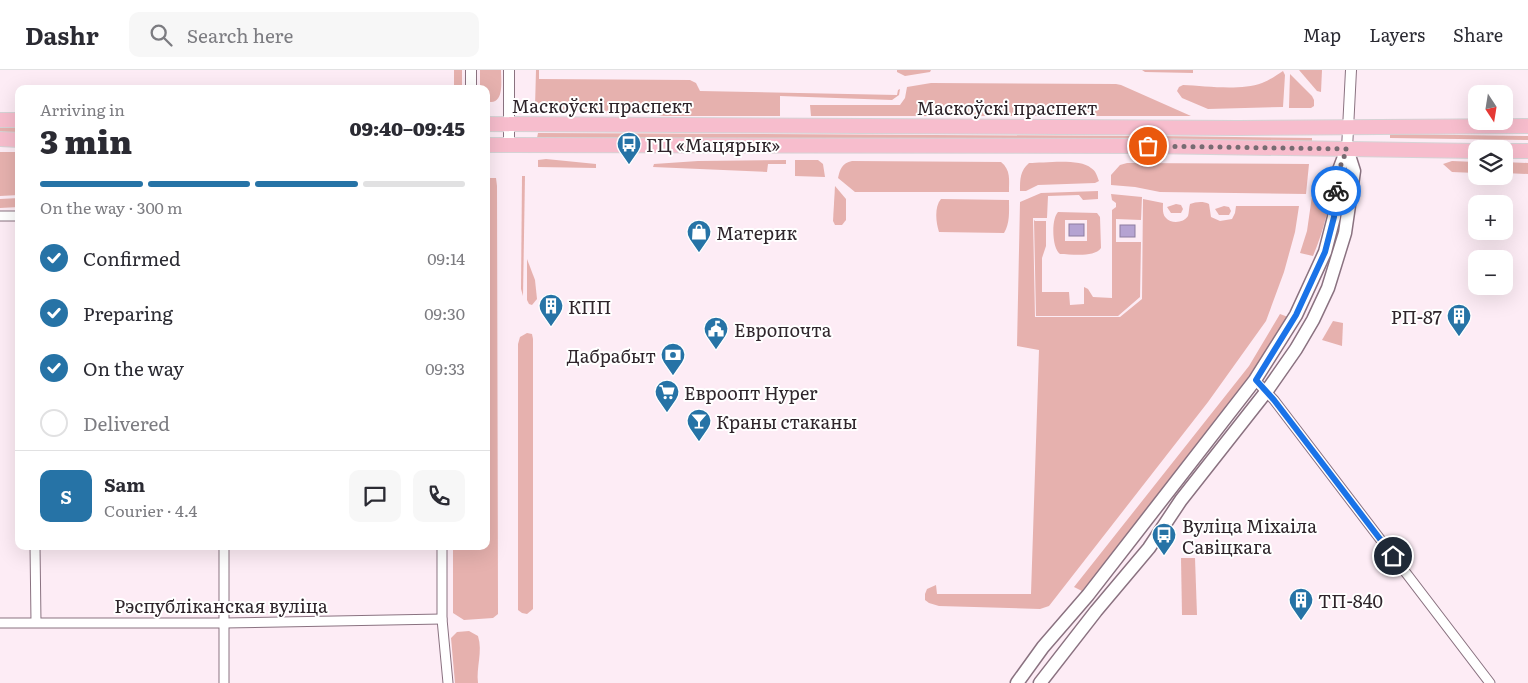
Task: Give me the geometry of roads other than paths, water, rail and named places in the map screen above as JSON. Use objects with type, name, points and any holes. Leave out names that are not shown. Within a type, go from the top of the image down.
[{"type":"main road","points":[[0,120],[15,120]]},
{"type":"main road","name":"Маскоўскі праспект","points":[[490,124],[1528,126]]},
{"type":"main road","points":[[1148,126],[1148,146]]},
{"type":"main road","points":[[0,139],[15,140]]},
{"type":"main road","points":[[490,145],[1148,146],[1468,151]]},
{"type":"main road","points":[[1017,683],[1256,380],[1296,315],[1325,252],[1334,217],[1339,170],[1347,149]]},
{"type":"main road","points":[[1040,683],[1096,611],[1150,548],[1181,500],[1266,392],[1296,350],[1328,288],[1345,233],[1354,171],[1347,149]]},
{"type":"main road","points":[[1513,151],[1528,151]]},
{"type":"main road","points":[[1058,631],[1073,641]]},
{"type":"street","points":[[471,70],[471,85]]},
{"type":"street","points":[[509,70],[509,145]]},
{"type":"street","points":[[1347,149],[1351,70]]},
{"type":"street","points":[[0,216],[15,216]]},
{"type":"street","points":[[1256,380],[1490,683]]},
{"type":"street","points":[[34,550],[36,622]]},
{"type":"street","points":[[224,550],[224,683]]},
{"type":"street","points":[[442,550],[442,619],[448,683]]},
{"type":"street","name":"Рэспубліканская вуліца","points":[[0,623],[224,623],[442,619]]},
{"type":"place","name":"ГЦ «Мацярык»","points":[[629,165]]},
{"type":"place","name":"Материк","points":[[699,253]]},
{"type":"place","name":"КПП","points":[[551,327]]},
{"type":"place","name":"РП-87","points":[[1459,337]]},
{"type":"place","name":"Европочта","points":[[716,350]]},
{"type":"place","name":"Дабрабыт","points":[[673,376]]},
{"type":"place","name":"Евроопт Hyper","points":[[667,413]]},
{"type":"place","name":"Краны стаканы","points":[[699,442]]},
{"type":"place","name":"Вуліца Міхаіла Савіцкага","points":[[1164,556]]},
{"type":"place","name":"ТП-840","points":[[1301,621]]}]
